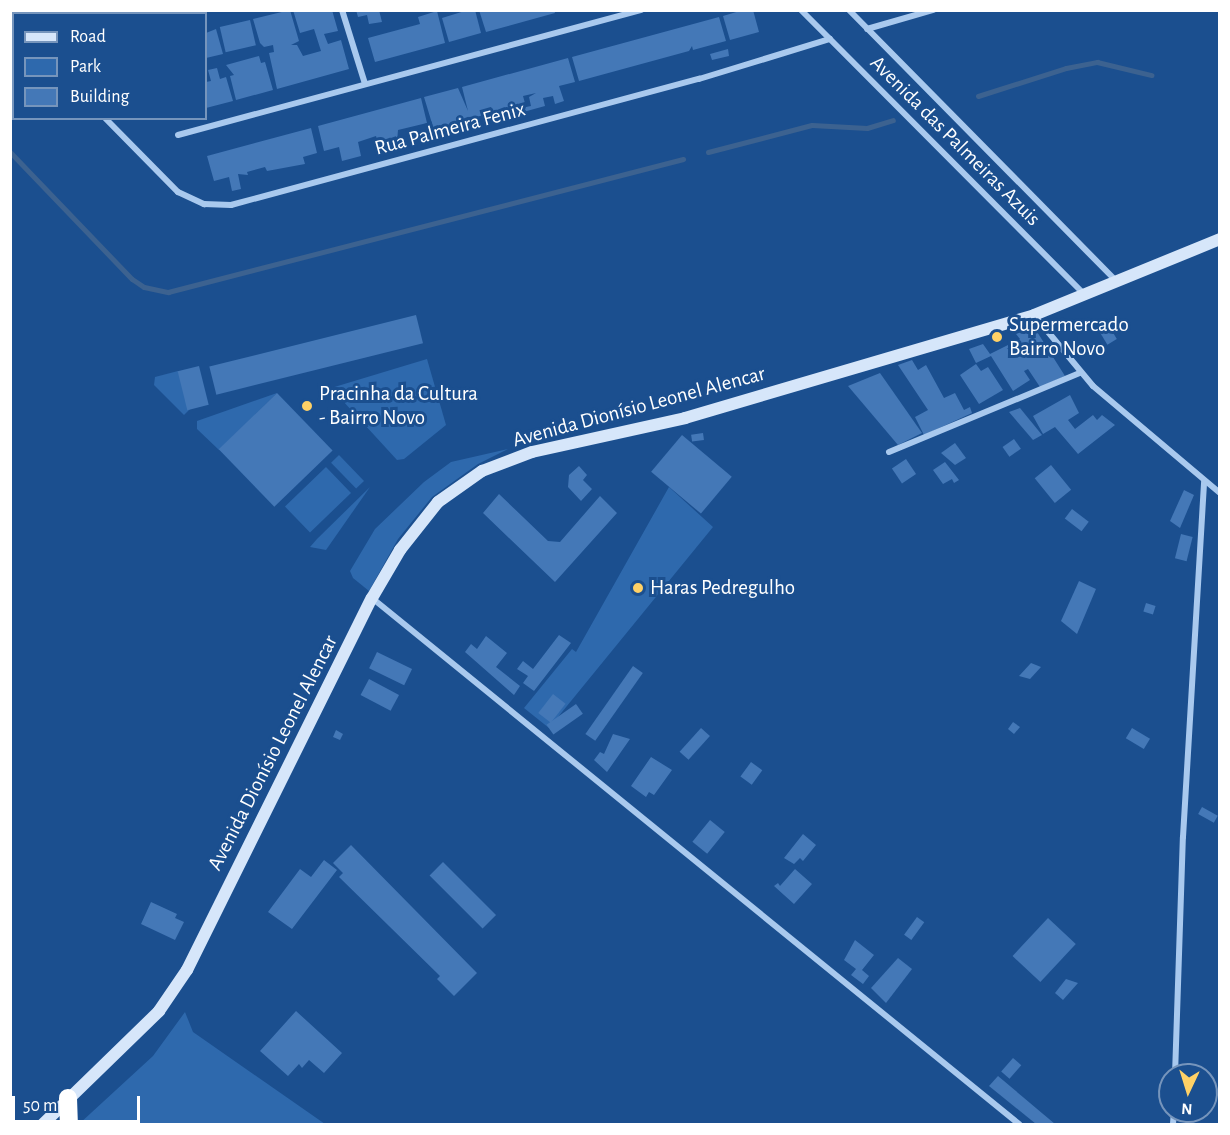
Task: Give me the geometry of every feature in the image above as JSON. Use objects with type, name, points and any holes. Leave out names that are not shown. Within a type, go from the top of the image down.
[{"type":"highway","points":[[68,1098],[69,1125]]},
{"type":"street","points":[[342,10],[365,84]]},
{"type":"street","points":[[178,135],[641,10]]},
{"type":"street","name":"Avenida das Palmeiras Azuis","points":[[801,10],[1085,295]]},
{"type":"street","name":"Avenida das Palmeiras Azuis","points":[[849,10],[1117,282]]},
{"type":"street","points":[[867,29],[933,10]]},
{"type":"street","name":"Rua Palmeira Fenix","points":[[107,120],[178,192],[204,204],[231,205],[699,79],[830,39]]},
{"type":"street","name":"Avenida Dionísio Leonel Alencar","points":[[43,1125],[159,1011],[188,970],[372,598],[400,550],[438,502],[482,471],[532,452],[685,418],[1034,315],[1220,238]]},
{"type":"street","points":[[1034,315],[1080,373],[1220,494]]},
{"type":"street","points":[[889,452],[1080,373]]},
{"type":"street","points":[[1175,1063],[1183,837],[1204,482]]},
{"type":"street","points":[[372,598],[1019,1125]]},
{"type":"green space","points":[[427,359],[446,425],[404,459],[397,460],[331,388]]},
{"type":"green space","points":[[178,371],[190,409],[184,415],[154,385],[155,377]]},
{"type":"green space","points":[[277,393],[219,450],[197,429],[197,421]]},
{"type":"green space","points":[[508,449],[478,464],[432,497],[398,539],[369,591],[353,578],[350,571],[375,529],[424,482],[451,462]]},
{"type":"green space","points":[[339,455],[364,481],[356,489],[331,463]]},
{"type":"green space","points":[[326,467],[351,493],[310,532],[285,507]]},
{"type":"green space","points":[[370,487],[326,550],[310,547],[317,539]]},
{"type":"green space","name":"Haras Pedregulho","points":[[669,487],[713,527],[549,728],[524,708],[572,649],[576,652]]},
{"type":"green space","points":[[185,1012],[193,1032],[325,1124],[79,1124],[153,1056]]},
{"type":"building","points":[[60,10],[98,10],[99,12],[60,12]]},
{"type":"building","points":[[290,10],[299,41],[291,45],[297,45],[303,56],[321,51],[314,29],[300,33],[293,10],[332,10],[338,31],[324,34],[328,44],[341,40],[349,69],[277,89],[269,53],[274,52],[273,45],[264,47],[260,43],[253,19]]},
{"type":"building","points":[[356,10],[379,10],[382,22],[369,24],[367,15],[358,17]]},
{"type":"building","points":[[475,10],[481,33],[449,42],[442,18]]},
{"type":"building","points":[[479,10],[554,10],[555,13],[486,32]]},
{"type":"building","points":[[743,10],[753,10],[759,32],[730,40],[723,16]]},
{"type":"building","points":[[437,11],[445,43],[375,62],[368,38],[420,24],[418,17]]},
{"type":"building","points":[[719,17],[726,41],[693,50],[692,46],[689,51],[579,81],[572,57]]},
{"type":"building","points":[[250,20],[256,45],[226,52],[220,27]]},
{"type":"building","points":[[216,29],[223,54],[207,58],[207,33]]},
{"type":"building","points":[[728,49],[729,56],[712,60],[710,54]]},
{"type":"building","points":[[259,56],[261,63],[265,62],[273,90],[236,100],[230,76],[234,75],[226,65]]},
{"type":"building","points":[[568,58],[575,82],[559,86],[564,101],[555,104],[553,96],[543,98],[545,106],[516,114],[514,108],[506,108],[470,119],[472,126],[447,133],[445,127],[434,130],[424,97],[458,88],[468,111],[462,87]],"holes":[[[536,93],[529,97],[531,106],[526,107],[523,96]]]},
{"type":"building","points":[[217,68],[220,79],[226,77],[233,101],[207,108],[207,82],[211,81],[208,70]]},
{"type":"building","points":[[421,98],[427,123],[398,130],[397,142],[379,147],[376,136],[358,142],[361,156],[342,161],[339,147],[324,151],[318,126]]},
{"type":"building","points":[[311,128],[317,153],[303,157],[305,164],[267,171],[265,167],[247,172],[248,175],[238,174],[241,189],[232,191],[229,177],[214,181],[207,156]]},
{"type":"building","points":[[416,315],[423,343],[216,395],[209,367]]},
{"type":"building","points":[[1106,321],[1117,339],[1107,345],[1097,327]]},
{"type":"building","points":[[1034,327],[1065,376],[1040,387],[1028,369],[1024,371],[1030,380],[1013,391],[991,356],[976,363],[969,349],[983,344],[990,354],[1020,339],[1016,334]]},
{"type":"building","points":[[912,360],[918,370],[926,365],[944,398],[955,393],[964,410],[970,407],[972,413],[924,435],[915,417],[928,410],[898,365]]},
{"type":"building","points":[[976,364],[981,371],[988,367],[1003,390],[979,404],[960,375]]},
{"type":"building","points":[[199,366],[209,405],[187,410],[178,371]]},
{"type":"building","points":[[880,373],[922,433],[898,445],[848,386]]},
{"type":"building","points":[[277,393],[333,451],[274,507],[219,449]]},
{"type":"building","points":[[1070,395],[1079,413],[1068,420],[1075,429],[1093,415],[1097,420],[1102,415],[1115,425],[1078,454],[1055,427],[1043,434],[1033,416]]},
{"type":"building","points":[[1020,408],[1042,435],[1033,440],[1009,412]]},
{"type":"building","points":[[703,433],[704,440],[692,442],[691,435]]},
{"type":"building","points":[[682,435],[732,477],[701,514],[651,472]]},
{"type":"building","points":[[1014,439],[1021,449],[1009,457],[1003,447]]},
{"type":"building","points":[[955,443],[966,458],[955,465],[941,453]]},
{"type":"building","points":[[906,459],[916,474],[902,483],[892,469]]},
{"type":"building","points":[[945,462],[959,480],[954,483],[952,479],[943,484],[933,470]]},
{"type":"building","points":[[1051,465],[1071,490],[1055,503],[1035,478]]},
{"type":"building","points":[[579,466],[587,475],[583,480],[592,489],[581,501],[568,487],[569,475]]},
{"type":"building","points":[[1184,490],[1194,495],[1180,528],[1170,521]]},
{"type":"building","points":[[499,494],[548,541],[560,542],[600,496],[617,513],[555,582],[483,513]]},
{"type":"building","points":[[1072,509],[1089,522],[1082,531],[1065,519]]},
{"type":"building","points":[[1181,534],[1193,537],[1187,561],[1175,558]]},
{"type":"building","points":[[1079,581],[1096,589],[1077,634],[1061,621]]},
{"type":"building","points":[[1146,603],[1156,606],[1153,615],[1143,612]]},
{"type":"building","points":[[559,635],[571,643],[534,691],[523,683],[528,676],[517,669],[523,661],[533,669]]},
{"type":"building","points":[[486,636],[507,653],[496,667],[520,686],[514,695],[465,652],[471,644],[477,649]]},
{"type":"building","points":[[377,652],[412,669],[404,685],[369,668]]},
{"type":"building","points":[[1031,663],[1041,667],[1030,679],[1019,676]]},
{"type":"building","points":[[633,666],[643,673],[595,741],[585,734]]},
{"type":"building","points":[[369,679],[399,695],[391,711],[361,695]]},
{"type":"building","points":[[553,694],[566,704],[551,723],[538,713]]},
{"type":"building","points":[[576,704],[583,714],[553,734],[547,725]]},
{"type":"building","points":[[1013,722],[1020,727],[1014,734],[1008,729]]},
{"type":"building","points":[[701,728],[710,736],[689,760],[680,752]]},
{"type":"building","points":[[1132,728],[1150,739],[1144,749],[1126,738]]},
{"type":"building","points":[[336,730],[343,734],[340,740],[333,737]]},
{"type":"building","points":[[613,734],[630,739],[607,772],[594,760],[600,752],[604,754]]},
{"type":"building","points":[[651,757],[672,770],[654,795],[649,792],[646,797],[631,786]]},
{"type":"building","points":[[751,762],[762,770],[752,785],[740,777]]},
{"type":"building","points":[[1202,807],[1218,816],[1214,823],[1198,814]]},
{"type":"building","points":[[710,820],[725,832],[707,854],[692,842]]},
{"type":"building","points":[[803,834],[816,845],[803,861],[800,858],[794,864],[784,858]]},
{"type":"building","points":[[351,845],[477,973],[454,996],[437,979],[440,976],[339,877],[343,873],[333,863]]},
{"type":"building","points":[[324,860],[337,870],[292,929],[268,912],[300,869],[311,877]]},
{"type":"building","points":[[443,862],[496,915],[483,928],[430,875]]},
{"type":"building","points":[[795,869],[812,884],[794,904],[774,886],[778,883],[780,886]]},
{"type":"building","points":[[151,902],[177,914],[175,918],[184,922],[175,940],[141,924]]},
{"type":"building","points":[[917,917],[924,922],[911,940],[904,935]]},
{"type":"building","points":[[1048,918],[1076,944],[1040,982],[1013,956]]},
{"type":"building","points":[[855,940],[874,955],[862,970],[869,976],[863,984],[851,975],[856,969],[844,960]]},
{"type":"building","points":[[898,958],[912,969],[886,1003],[871,988]]},
{"type":"building","points":[[1066,979],[1078,983],[1063,1000],[1055,993]]},
{"type":"building","points":[[296,1011],[342,1053],[324,1073],[309,1060],[302,1068],[299,1064],[288,1076],[260,1051]]},
{"type":"building","points":[[1013,1058],[1021,1065],[1009,1079],[1001,1072]]},
{"type":"building","points":[[998,1076],[1055,1124],[1036,1124],[989,1086]]},
{"type":"waterway","points":[[978,96],[1066,68],[1097,62],[1151,75]]},
{"type":"waterway","points":[[708,152],[812,125],[867,128],[893,120]]},
{"type":"waterway","points":[[10,152],[132,279],[144,287],[168,292],[683,159]]},
{"type":"place","name":"Supermercado Bairro Novo","points":[[997,337]]},
{"type":"place","name":"Pracinha da Cultura - Bairro Novo","points":[[307,406]]},
{"type":"place","name":"Haras Pedregulho","points":[[638,588]]}]
